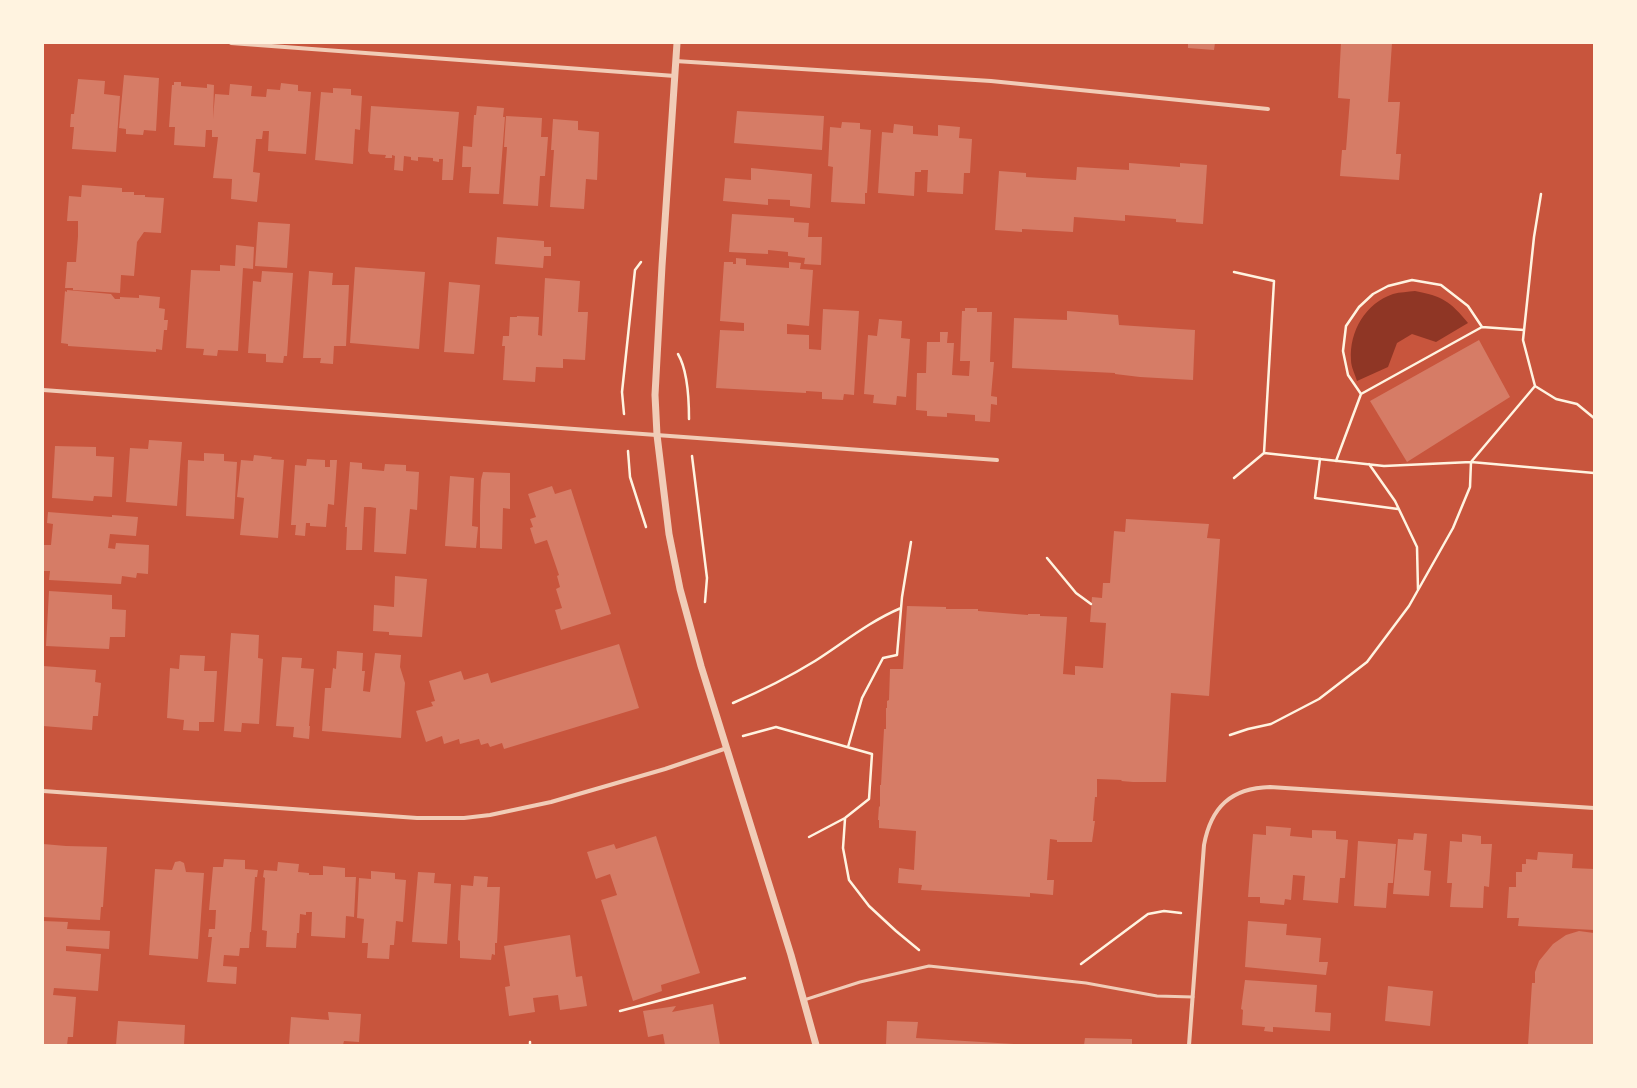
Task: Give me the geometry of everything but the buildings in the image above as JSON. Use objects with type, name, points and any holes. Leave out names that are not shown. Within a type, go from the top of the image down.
[{"type":"street","points":[[231,43],[674,76]]},
{"type":"street","points":[[677,43],[655,395],[669,534],[680,589],[715,710],[804,1000],[816,1045]]},
{"type":"street","points":[[675,62],[991,81],[1268,109]]},
{"type":"street","points":[[43,390],[997,460]]},
{"type":"street","points":[[43,791],[409,817],[464,818],[550,802],[665,769],[726,744]]},
{"type":"street","points":[[1189,1045],[1206,832],[1217,810],[1235,794],[1257,787],[1270,787],[1594,808]]},
{"type":"lane","points":[[804,1000],[860,982],[929,966],[1086,983],[1157,996],[1193,997]]},
{"type":"path","points":[[1541,194],[1534,237],[1523,340],[1535,386],[1556,400],[1577,404],[1594,418]]},
{"type":"path","points":[[1234,272],[1274,281],[1264,453]]},
{"type":"path","points":[[1360,394],[1348,375],[1343,351],[1346,326],[1359,306],[1372,294],[1388,286],[1412,280],[1441,285],[1468,306],[1482,327]]},
{"type":"path","points":[[660,321],[683,362],[689,396],[689,437],[707,578],[707,594],[704,608]]},
{"type":"path","points":[[1336,461],[1360,394],[1482,327],[1524,330]]},
{"type":"path","points":[[1230,735],[1271,724],[1319,699],[1367,662],[1409,606],[1453,528],[1470,487],[1471,462],[1535,386]]},
{"type":"path","points":[[1234,478],[1264,453],[1384,466],[1471,462],[1594,473]]},
{"type":"path","points":[[1320,459],[1315,498],[1399,509]]},
{"type":"path","points":[[1369,464],[1399,509],[1417,547],[1418,591]]},
{"type":"path","points":[[848,747],[862,698],[883,658],[897,655],[901,608],[911,542]]},
{"type":"path","points":[[1046,558],[1076,593],[1091,604]]},
{"type":"path","points":[[715,710],[764,690],[814,662],[884,616],[901,608]]},
{"type":"path","points":[[726,744],[776,727],[872,754],[869,799],[845,818],[809,837]]},
{"type":"path","points":[[845,818],[843,848],[849,880],[869,906],[918,949],[929,966]]},
{"type":"path","points":[[1058,980],[1104,948],[1148,914],[1164,912],[1199,914]]},
{"type":"path","points":[[620,1011],[745,978]]},
{"type":"shaded area","points":[[1415,291],[1432,295],[1445,301],[1456,309],[1468,323],[1436,342],[1412,334],[1397,343],[1388,367],[1357,381],[1351,360],[1351,349],[1356,329],[1361,320],[1367,311],[1383,298],[1396,293]]}]
